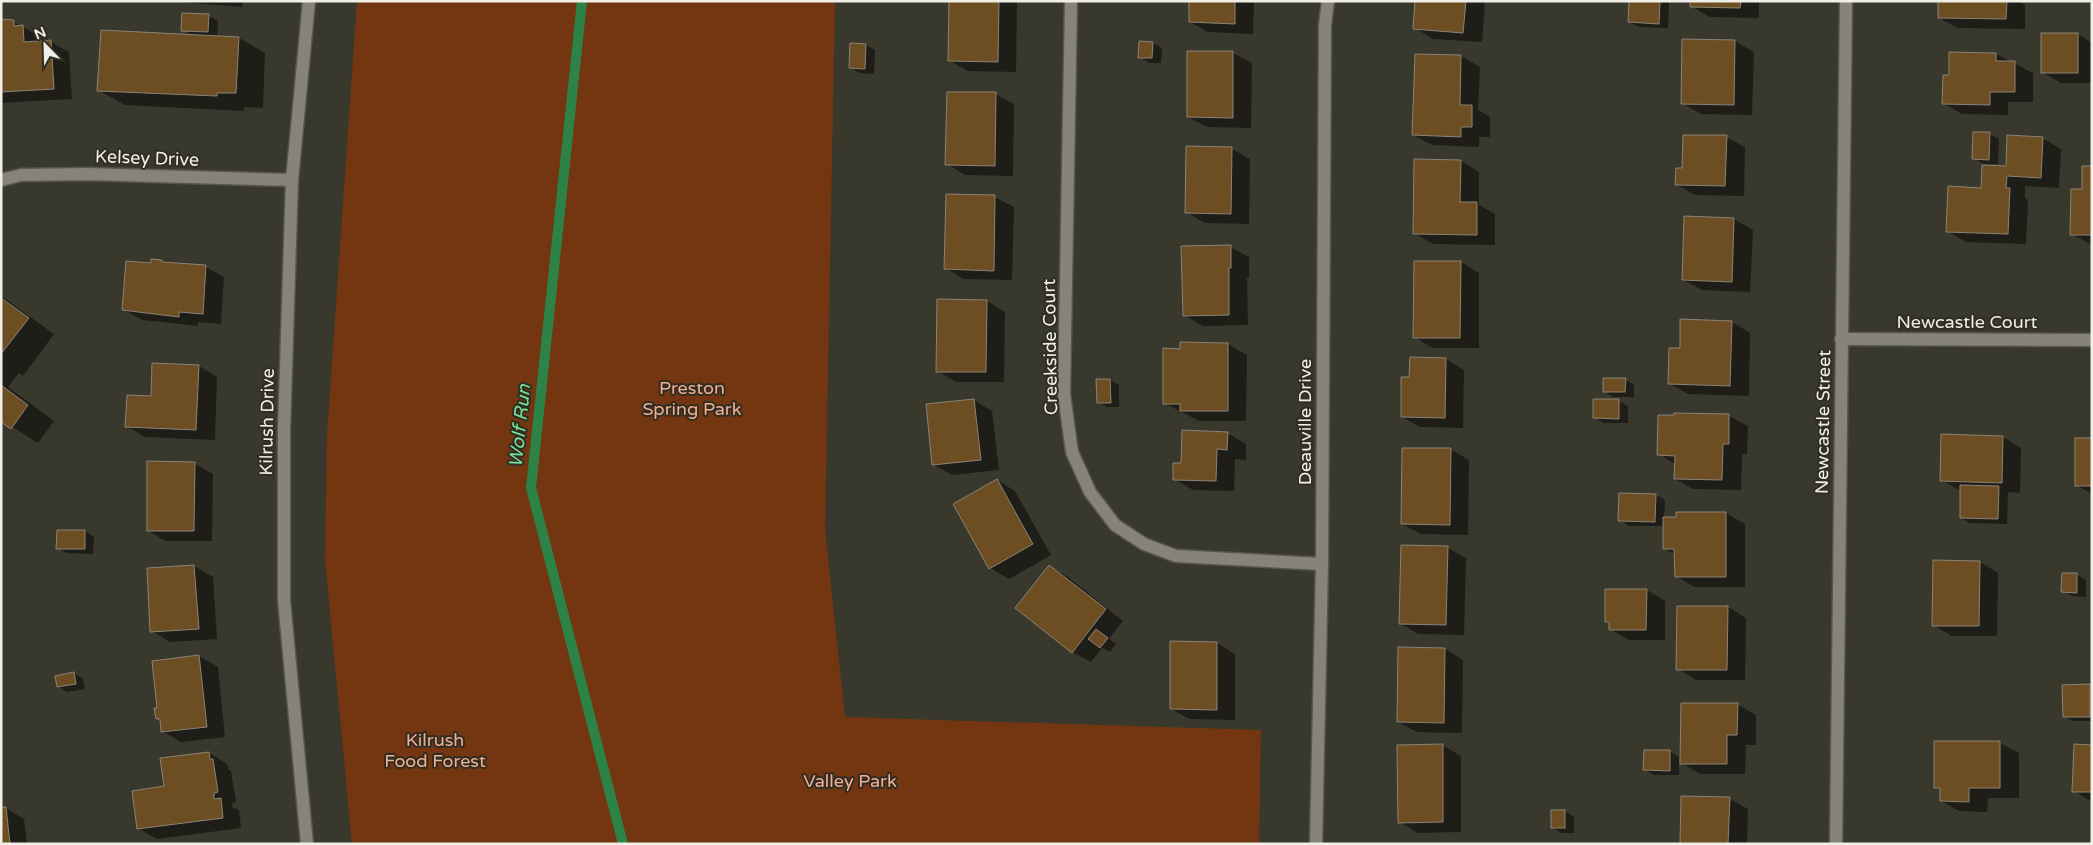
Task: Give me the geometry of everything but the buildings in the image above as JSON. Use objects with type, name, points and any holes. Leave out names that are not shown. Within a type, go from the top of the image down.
[{"type":"street","name":"Kilrush Drive","points":[[306,844],[284,600],[284,430],[292,180],[309,1]]},
{"type":"street","name":"Creekside Court","points":[[1071,1],[1064,394],[1072,452],[1090,492],[1116,525],[1144,544],[1176,556],[1322,564]]},
{"type":"street","name":"Deauville Drive","points":[[1316,844],[1322,564],[1325,35],[1328,1]]},
{"type":"street","name":"Newcastle Street","points":[[1836,844],[1846,1]]},
{"type":"street","name":"Kelsey Drive","points":[[1,180],[21,175],[87,174],[292,180]]},
{"type":"street","name":"Newcastle Court","points":[[1842,339],[2092,340]]},
{"type":"green space","points":[[357,1],[835,1],[825,530],[845,717],[1261,730],[1259,844],[352,844],[325,559],[327,435]]},
{"type":"waterway","name":"Wolf Run","points":[[582,1],[531,488],[623,844]]},
{"type":"park label","name":"Preston Spring Park","points":[[692,398]]},
{"type":"park label","name":"Kilrush Food Forest","points":[[435,750]]},
{"type":"park label","name":"Valley Park","points":[[850,781]]}]
